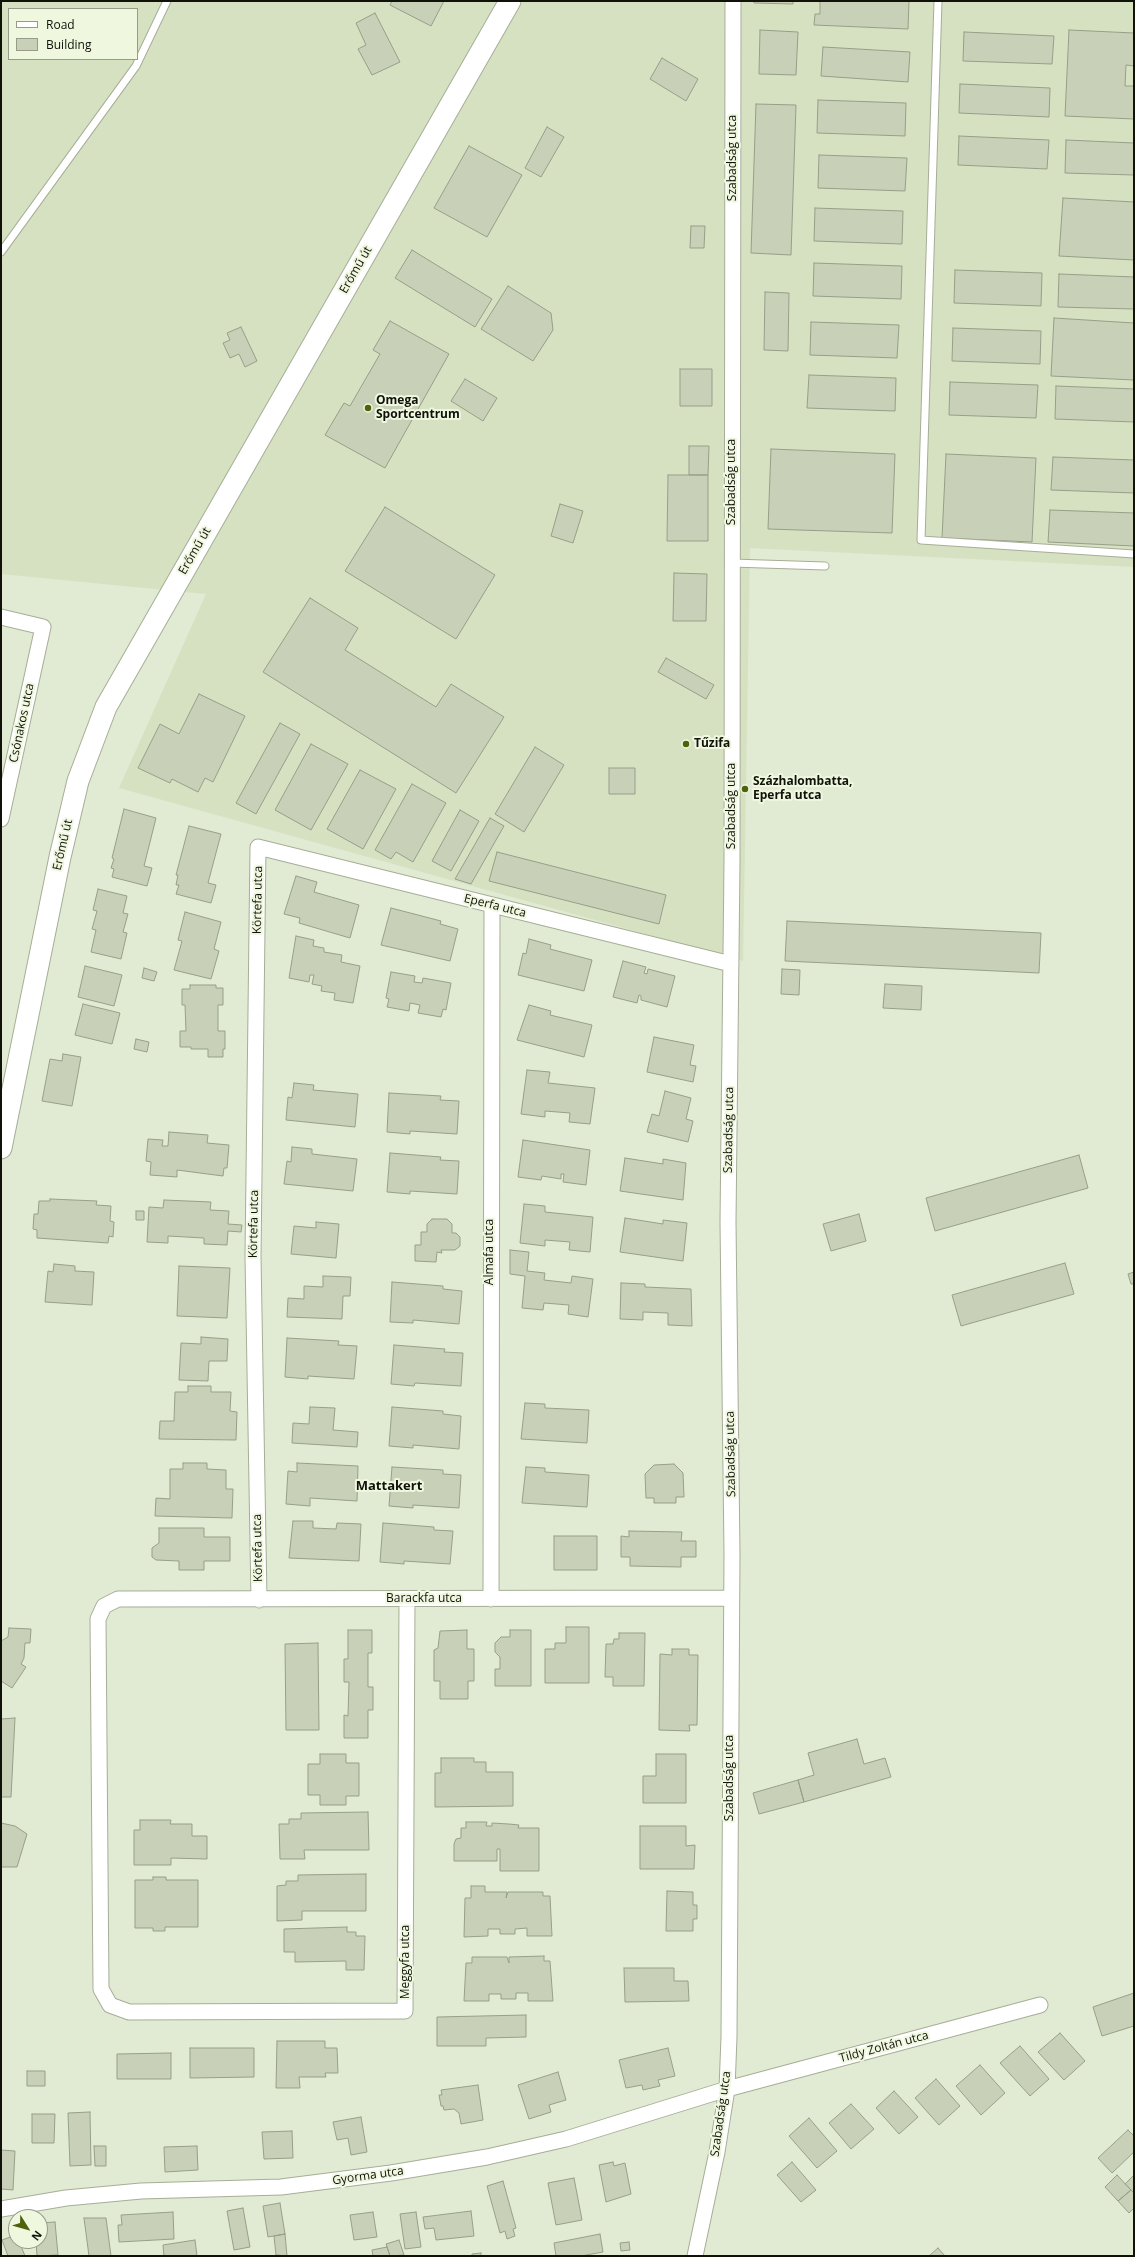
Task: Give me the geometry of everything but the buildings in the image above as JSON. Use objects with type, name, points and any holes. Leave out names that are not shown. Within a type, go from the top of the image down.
[{"type":"street","name":"Erőmű út","points":[[1,1148],[60,857],[78,781],[106,707],[510,1]]},
{"type":"street","name":"Szabadság utca","points":[[694,2256],[717,2152],[727,2089],[729,2037],[731,1598],[728,1222],[731,964],[733,1]]},
{"type":"street","name":"Csónakos utca","points":[[1,618],[43,628],[1,819]]},
{"type":"street","name":"Eperfa utca","points":[[258,847],[731,964]]},
{"type":"street","name":"Körtefa utca","points":[[258,847],[254,1256],[259,1600]]},
{"type":"street","name":"Almafa utca","points":[[491,1599],[492,906]]},
{"type":"street","name":"Barackfa utca","points":[[118,1600],[731,1598]]},
{"type":"street","name":"Meggyfa utca","points":[[118,1600],[104,1606],[98,1619],[101,1990],[110,2005],[129,2012],[406,2011],[407,1599]]},
{"type":"street","name":"Tildy Zoltán utca","points":[[727,2089],[1040,2005]]},
{"type":"street","name":"Gyorma utca","points":[[1,2209],[66,2198],[134,2192],[282,2187],[398,2172],[487,2157],[566,2139],[727,2089]]},
{"type":"lane","points":[[1,252],[136,66],[167,1]]},
{"type":"lane","points":[[938,1],[921,540],[1134,554]]},
{"type":"lane","points":[[732,563],[825,566]]},
{"type":"shaded area","points":[[1,1],[1134,1],[1134,567],[750,548],[743,961],[119,788],[206,594],[1,574]]},
{"type":"place","name":"Omega Sportcentrum","points":[[368,408]]},
{"type":"place","name":"Tűzifa","points":[[686,744]]},
{"type":"place","name":"Százhalombatta, Eperfa utca","points":[[745,789]]},
{"type":"district","name":"Mattakert","points":[[389,1486]]}]
